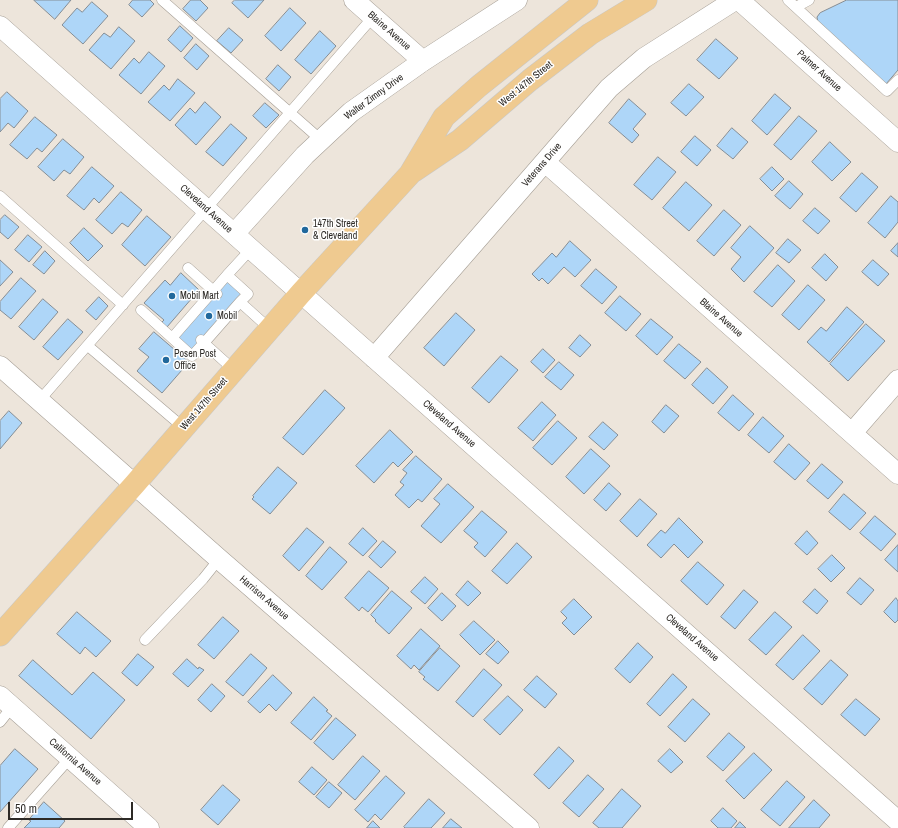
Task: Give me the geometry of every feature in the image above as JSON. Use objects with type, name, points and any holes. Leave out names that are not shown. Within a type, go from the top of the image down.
[{"type":"main road","name":"West 147th Street","points":[[0,635],[134,485],[301,293],[410,174],[444,116],[479,86],[588,0]]},
{"type":"main road","name":"West 147th Street","points":[[410,174],[460,140],[530,80],[590,34],[646,0]]},
{"type":"street","name":"Blaine Avenue","points":[[354,0],[423,61]]},
{"type":"street","name":"Walter Zimny Drive","points":[[234,234],[305,155],[351,112],[423,61],[517,0]]},
{"type":"street","name":"Veterans Drive","points":[[374,358],[609,88],[644,58],[735,0]]},
{"type":"street","name":"Palmer Avenue","points":[[739,0],[898,142]]},
{"type":"street","name":"Cleveland Avenue","points":[[0,26],[898,821]]},
{"type":"street","name":"Blaine Avenue","points":[[544,162],[898,474]]},
{"type":"street","name":"Harrison Avenue","points":[[0,366],[134,485],[529,828]]},
{"type":"street","points":[[852,433],[898,380]]},
{"type":"street","name":"California Avenue","points":[[4,708],[70,758],[150,828]]},
{"type":"lane","points":[[162,0],[321,140]]},
{"type":"lane","points":[[792,3],[809,0]]},
{"type":"lane","points":[[792,3],[887,91],[898,80]]},
{"type":"lane","points":[[39,401],[207,210],[373,17]]},
{"type":"lane","points":[[0,196],[123,305]]},
{"type":"lane","points":[[172,338],[186,326],[216,292],[227,275],[251,249]]},
{"type":"lane","points":[[188,268],[216,292]]},
{"type":"lane","points":[[141,310],[192,356],[218,324],[248,294],[227,275]]},
{"type":"lane","points":[[235,306],[270,329]]},
{"type":"lane","points":[[202,342],[234,370]]},
{"type":"lane","points":[[88,346],[184,428]]},
{"type":"lane","points":[[145,640],[203,579],[219,558]]},
{"type":"lane","points":[[8,828],[70,758]]},
{"type":"building","points":[[34,0],[71,0],[55,19]]},
{"type":"building","points":[[133,0],[150,0],[154,4],[142,17],[129,5]]},
{"type":"building","points":[[191,0],[200,0],[208,8],[196,21],[183,9]]},
{"type":"building","points":[[235,0],[264,0],[248,18],[232,3]]},
{"type":"building","points":[[847,0],[898,0],[898,70],[886,84],[818,23],[817,17],[820,13]]},
{"type":"building","points":[[92,2],[108,16],[83,44],[62,25],[77,8],[82,12]]},
{"type":"building","points":[[290,8],[306,23],[281,51],[265,36]]},
{"type":"building","points":[[180,26],[193,38],[181,52],[168,40]]},
{"type":"building","points":[[119,27],[135,41],[111,69],[89,50],[104,33],[110,37]]},
{"type":"building","points":[[229,28],[243,40],[231,53],[217,41]]},
{"type":"building","points":[[320,31],[336,46],[311,74],[295,60]]},
{"type":"building","points":[[716,39],[738,58],[719,79],[697,60]]},
{"type":"building","points":[[196,44],[209,56],[197,70],[184,58]]},
{"type":"building","points":[[149,52],[165,66],[141,94],[119,75],[134,58],[139,63]]},
{"type":"building","points":[[278,65],[291,77],[279,91],[266,79]]},
{"type":"building","points":[[178,79],[195,93],[170,121],[148,102],[164,85],[169,90]]},
{"type":"building","points":[[689,84],[704,97],[686,116],[671,103]]},
{"type":"building","points":[[7,92],[28,111],[14,128],[8,123],[0,132],[0,99]]},
{"type":"building","points":[[775,94],[791,108],[767,135],[752,121]]},
{"type":"building","points":[[629,99],[646,114],[633,129],[639,135],[632,143],[609,123]]},
{"type":"building","points":[[205,102],[221,117],[196,145],[175,125],[190,108],[195,113]]},
{"type":"building","points":[[265,103],[279,115],[266,128],[253,116]]},
{"type":"building","points":[[799,116],[817,131],[791,160],[774,145]]},
{"type":"building","points":[[35,117],[57,135],[42,152],[37,148],[27,159],[10,145]]},
{"type":"building","points":[[231,124],[247,138],[223,166],[206,152]]},
{"type":"building","points":[[732,128],[748,142],[733,159],[717,146]]},
{"type":"building","points":[[695,136],[711,150],[697,166],[681,152]]},
{"type":"building","points":[[63,139],[84,157],[70,174],[64,170],[54,181],[38,167]]},
{"type":"building","points":[[830,142],[851,162],[832,181],[812,162]]},
{"type":"building","points":[[658,157],[676,172],[652,200],[634,185]]},
{"type":"building","points":[[92,167],[114,186],[99,203],[94,198],[84,210],[67,196]]},
{"type":"building","points":[[772,167],[784,179],[772,191],[760,179]]},
{"type":"building","points":[[862,173],[878,187],[856,212],[840,198]]},
{"type":"building","points":[[789,181],[803,194],[790,209],[775,196]]},
{"type":"building","points":[[686,182],[712,205],[689,231],[663,208]]},
{"type":"building","points":[[121,192],[142,210],[128,227],[122,223],[112,234],[96,220]]},
{"type":"building","points":[[891,196],[898,202],[898,222],[885,238],[868,223]]},
{"type":"building","points":[[815,208],[830,221],[818,234],[803,221]]},
{"type":"building","points":[[724,210],[741,225],[714,256],[697,241]]},
{"type":"building","points":[[5,215],[19,227],[8,239],[0,232],[0,220]]},
{"type":"building","points":[[147,216],[171,237],[145,266],[122,245]]},
{"type":"building","points":[[750,226],[774,248],[744,282],[731,269],[741,257],[731,248]]},
{"type":"building","points":[[84,228],[103,246],[88,261],[70,243]]},
{"type":"building","points":[[28,235],[42,247],[29,262],[15,250]]},
{"type":"building","points":[[788,239],[801,250],[789,263],[776,253]]},
{"type":"building","points":[[570,241],[591,260],[575,277],[564,267],[548,284],[542,278],[539,281],[532,274],[552,253],[556,257]]},
{"type":"building","points":[[898,243],[898,257],[891,251]]},
{"type":"building","points":[[45,251],[55,261],[44,274],[33,265]]},
{"type":"building","points":[[825,254],[838,267],[826,281],[812,268]]},
{"type":"building","points":[[0,260],[13,272],[0,286]]},
{"type":"building","points":[[873,260],[889,274],[878,286],[862,272]]},
{"type":"building","points":[[778,265],[795,281],[772,307],[754,292]]},
{"type":"building","points":[[596,269],[617,287],[602,304],[581,286]]},
{"type":"building","name":"Mobil Mart","points":[[181,273],[199,290],[167,327],[162,322],[164,320],[144,303],[165,280],[170,285]]},
{"type":"building","points":[[21,278],[36,291],[11,319],[0,310],[0,302]]},
{"type":"building","name":"Mobil","points":[[228,281],[242,294],[191,351],[177,339]]},
{"type":"building","points":[[808,285],[825,300],[799,330],[782,315]]},
{"type":"building","points":[[620,296],[641,314],[626,331],[605,313]]},
{"type":"building","points":[[99,297],[108,306],[96,320],[86,311]]},
{"type":"building","points":[[43,299],[58,312],[34,340],[19,327]]},
{"type":"building","points":[[847,307],[864,322],[829,362],[807,342],[821,327],[826,331]]},
{"type":"building","points":[[456,313],[475,330],[444,366],[424,348]]},
{"type":"building","points":[[68,319],[83,332],[58,360],[43,347]]},
{"type":"building","points":[[651,319],[673,337],[657,355],[636,336]]},
{"type":"building","points":[[866,324],[885,341],[848,381],[830,364]]},
{"type":"building","name":"Posen Post Office","points":[[154,332],[189,362],[162,393],[137,371],[149,357],[139,349]]},
{"type":"building","points":[[580,335],[591,345],[580,357],[569,348]]},
{"type":"building","points":[[679,344],[701,362],[685,379],[664,361]]},
{"type":"building","points":[[543,349],[555,360],[543,373],[531,362]]},
{"type":"building","points":[[501,356],[518,370],[489,403],[472,388]]},
{"type":"building","points":[[559,362],[574,375],[561,390],[545,377]]},
{"type":"building","points":[[707,368],[728,387],[713,404],[692,385]]},
{"type":"building","points":[[325,390],[345,408],[303,455],[283,438]]},
{"type":"building","points":[[733,395],[754,414],[739,431],[718,413]]},
{"type":"building","points":[[542,402],[556,415],[533,441],[518,428]]},
{"type":"building","points":[[666,405],[679,416],[664,433],[652,422]]},
{"type":"building","points":[[9,411],[22,423],[0,449],[0,421]]},
{"type":"building","points":[[763,417],[784,436],[769,453],[748,435]]},
{"type":"building","points":[[558,421],[577,438],[552,465],[533,448]]},
{"type":"building","points":[[603,422],[618,435],[604,450],[589,437]]},
{"type":"building","points":[[390,430],[413,452],[398,467],[393,462],[374,483],[356,466]]},
{"type":"building","points":[[789,444],[810,463],[795,480],[774,462]]},
{"type":"building","points":[[591,449],[610,466],[584,494],[566,477]]},
{"type":"building","points":[[416,456],[442,479],[422,502],[418,499],[409,508],[395,495],[404,485],[400,482],[407,473],[403,470]]},
{"type":"building","points":[[822,464],[843,482],[828,499],[807,481]]},
{"type":"building","points":[[278,467],[297,483],[270,514],[252,499]]},
{"type":"building","points":[[609,483],[621,494],[606,511],[594,500]]},
{"type":"building","points":[[448,484],[474,507],[441,543],[421,526],[440,504],[434,499]]},
{"type":"building","points":[[844,494],[866,513],[850,530],[829,512]]},
{"type":"building","points":[[640,499],[657,514],[637,537],[620,521]]},
{"type":"building","points":[[482,511],[507,532],[485,557],[474,547],[478,543],[464,531]]},
{"type":"building","points":[[875,516],[896,534],[881,551],[860,533]]},
{"type":"building","points":[[679,518],[703,542],[688,558],[674,544],[661,558],[647,545],[661,530],[665,533]]},
{"type":"building","points":[[307,528],[324,542],[299,571],[283,556]]},
{"type":"building","points":[[363,528],[377,541],[363,556],[349,544]]},
{"type":"building","points":[[807,531],[818,543],[807,555],[795,544]]},
{"type":"building","points":[[383,541],[396,552],[381,568],[369,557]]},
{"type":"building","points":[[517,543],[532,557],[507,584],[492,571]]},
{"type":"building","points":[[898,545],[898,572],[885,560]]},
{"type":"building","points":[[330,547],[347,562],[322,590],[306,576]]},
{"type":"building","points":[[832,555],[845,568],[831,582],[818,569]]},
{"type":"building","points":[[698,562],[724,585],[707,605],[681,581]]},
{"type":"building","points":[[369,571],[389,588],[368,612],[362,607],[359,611],[345,598]]},
{"type":"building","points":[[425,577],[438,589],[425,604],[411,592]]},
{"type":"building","points":[[860,578],[874,590],[861,605],[847,593]]},
{"type":"building","points":[[468,581],[481,593],[468,606],[456,595]]},
{"type":"building","points":[[815,589],[828,601],[817,614],[803,602]]},
{"type":"building","points":[[744,590],[758,602],[735,629],[721,617]]},
{"type":"building","points":[[392,591],[412,608],[389,634],[375,621],[376,620],[371,615]]},
{"type":"building","points":[[442,593],[456,606],[442,621],[428,608]]},
{"type":"building","points":[[896,598],[898,601],[898,620],[895,623],[884,612]]},
{"type":"building","points":[[574,599],[592,617],[574,635],[562,623],[567,618],[561,612]]},
{"type":"building","points":[[77,612],[111,641],[96,657],[85,647],[80,654],[57,634]]},
{"type":"building","points":[[775,612],[792,627],[766,655],[749,640]]},
{"type":"building","points":[[223,617],[239,631],[214,659],[198,645]]},
{"type":"building","points":[[474,621],[495,640],[480,655],[460,635]]},
{"type":"building","points":[[421,629],[440,646],[419,670],[414,665],[411,669],[397,656]]},
{"type":"building","points":[[803,635],[820,651],[793,680],[776,665]]},
{"type":"building","points":[[498,641],[509,652],[498,664],[486,654]]},
{"type":"building","points":[[638,643],[653,657],[630,683],[615,669]]},
{"type":"building","points":[[440,648],[460,666],[438,691],[423,679],[425,677],[419,672]]},
{"type":"building","points":[[138,654],[154,667],[137,686],[122,673]]},
{"type":"building","points":[[251,654],[267,668],[243,696],[226,682]]},
{"type":"building","points":[[187,659],[198,669],[199,667],[204,670],[188,687],[173,674]]},
{"type":"building","points":[[33,660],[72,695],[93,672],[125,700],[91,739],[19,676]]},
{"type":"building","points":[[831,660],[848,675],[822,705],[804,689]]},
{"type":"building","points":[[484,669],[502,685],[473,717],[456,702]]},
{"type":"building","points":[[673,674],[687,687],[660,716],[647,704]]},
{"type":"building","points":[[273,675],[292,693],[276,711],[269,704],[260,713],[248,702]]},
{"type":"building","points":[[537,676],[557,694],[545,708],[524,690]]},
{"type":"building","points":[[212,684],[225,696],[211,712],[198,700]]},
{"type":"building","points":[[508,696],[523,710],[500,735],[484,720]]},
{"type":"building","points":[[314,697],[328,710],[326,711],[332,716],[311,740],[291,723]]},
{"type":"building","points":[[693,699],[710,714],[685,742],[668,727]]},
{"type":"building","points":[[856,699],[880,719],[865,736],[841,715]]},
{"type":"building","points":[[336,718],[356,735],[333,760],[314,743]]},
{"type":"building","points":[[729,733],[745,747],[723,771],[707,757]]},
{"type":"building","points":[[559,747],[574,761],[549,789],[534,775]]},
{"type":"building","points":[[15,749],[38,769],[0,812],[0,766]]},
{"type":"building","points":[[670,749],[683,762],[671,773],[658,761]]},
{"type":"building","points":[[754,753],[772,770],[744,799],[726,781]]},
{"type":"building","points":[[363,756],[380,771],[355,800],[338,785]]},
{"type":"building","points":[[312,767],[327,780],[314,795],[299,782]]},
{"type":"building","points":[[588,775],[604,789],[579,817],[563,803]]},
{"type":"building","points":[[386,776],[405,793],[381,820],[375,814],[368,822],[355,810]]},
{"type":"building","points":[[787,781],[805,797],[780,826],[761,810]]},
{"type":"building","points":[[329,782],[342,793],[329,808],[316,797]]},
{"type":"building","points":[[223,785],[240,800],[218,825],[201,810]]},
{"type":"building","points":[[622,789],[641,806],[622,828],[599,828],[593,823]]},
{"type":"building","points":[[429,799],[445,813],[431,828],[405,828],[404,827]]},
{"type":"building","points":[[814,800],[830,815],[819,828],[789,828]]},
{"type":"building","points":[[44,802],[65,821],[59,828],[24,828],[31,821],[29,820]]},
{"type":"building","points":[[723,808],[737,821],[731,828],[718,828],[711,821]]},
{"type":"building","points":[[451,819],[462,828],[443,828]]},
{"type":"building","points":[[373,821],[380,828],[367,828]]},
{"type":"building","points":[[740,822],[746,828],[735,828]]},
{"type":"place","name":"147th Street & Cleveland","points":[[305,230]]},
{"type":"place","name":"Mobil Mart","points":[[172,296]]},
{"type":"place","name":"Mobil","points":[[209,316]]},
{"type":"place","name":"Posen Post Office","points":[[166,360]]}]
